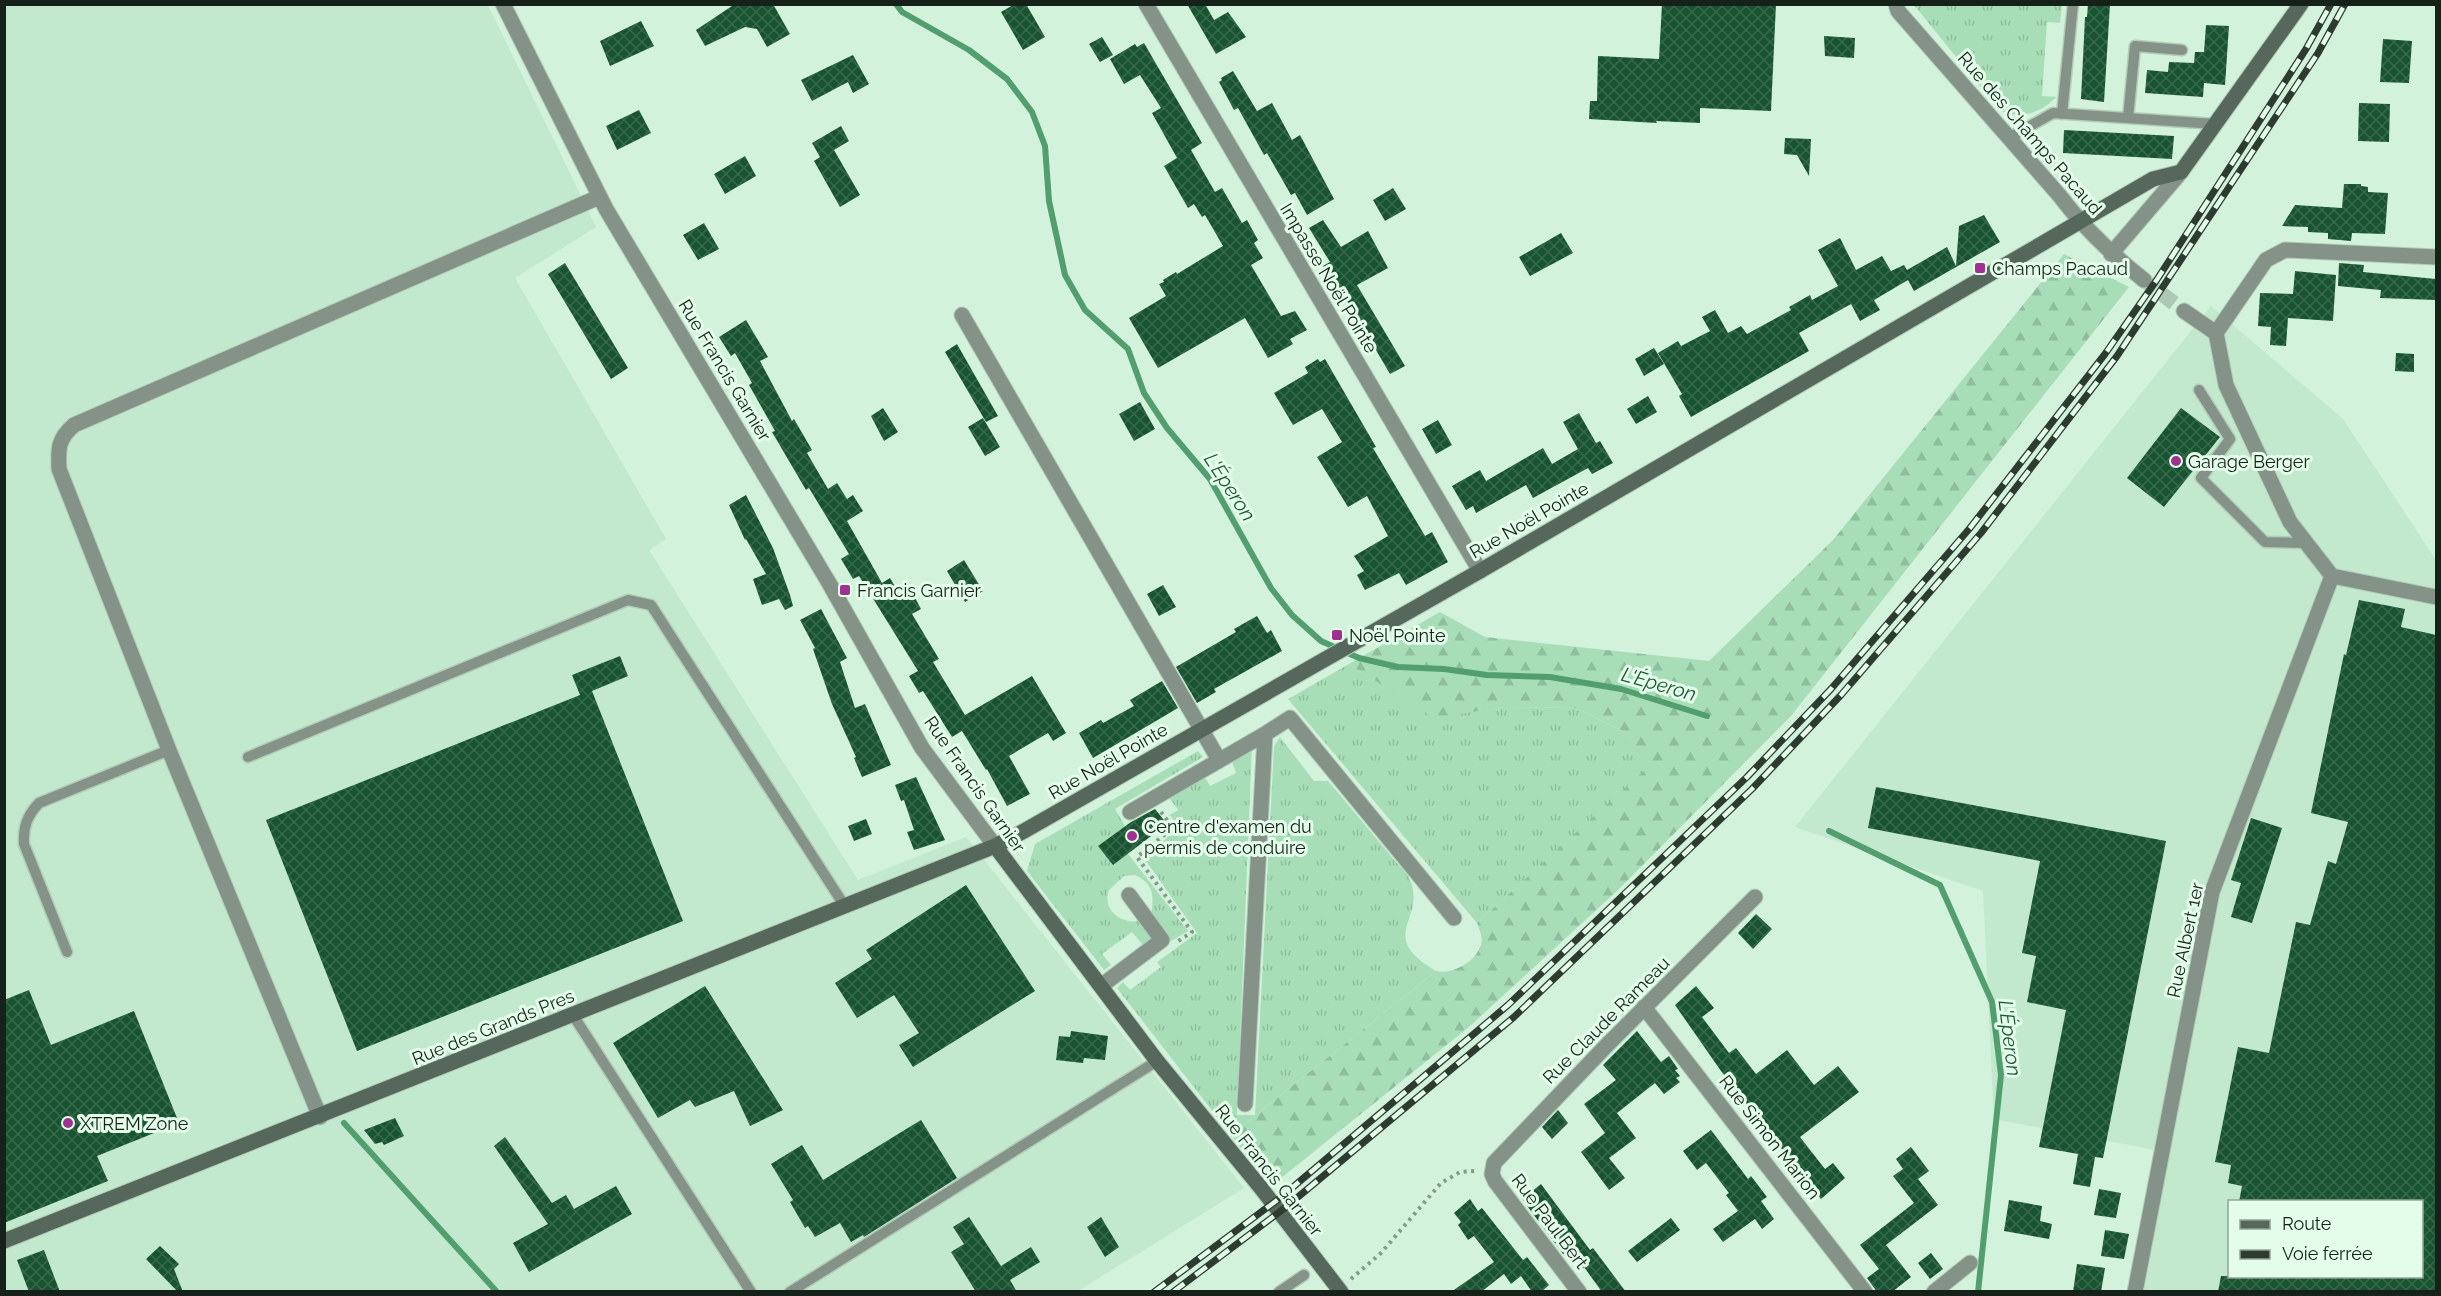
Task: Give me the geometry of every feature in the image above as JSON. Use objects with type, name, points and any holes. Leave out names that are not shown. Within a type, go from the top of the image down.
[{"type":"street","name":"Rue Francis Garnier","points":[[503,4],[599,197],[829,583],[922,748],[1157,1061],[1261,1188],[1340,1290]]},
{"type":"street","name":"Impasse Noël Pointe","points":[[1146,4],[1480,571]]},
{"type":"street","name":"Rue des Champs Pacaud","points":[[1896,4],[1898,11],[2080,222],[2111,254],[2144,280]]},
{"type":"street","points":[[2111,254],[2181,172],[2301,4]]},
{"type":"street","name":"Rue Noël Pointe","points":[[995,846],[1350,646],[2153,179],[2181,172]]},
{"type":"street","points":[[320,1118],[169,750],[59,469],[57,446],[63,434],[74,425],[599,197]]},
{"type":"street","points":[[2216,333],[2266,260],[2285,250],[2436,257]]},
{"type":"street","points":[[2184,311],[2216,333],[2226,385],[2290,522],[2332,576],[2436,597]]},
{"type":"street","points":[[962,315],[1219,760]]},
{"type":"street","name":"Rue Albert 1er","points":[[2135,1292],[2212,892],[2332,576]]},
{"type":"street","points":[[1130,812],[1290,718],[1454,918]]},
{"type":"street","points":[[1245,1104],[1265,734]]},
{"type":"street","name":"Rue des Grands Pres","points":[[4,1242],[320,1118],[995,846]]},
{"type":"street","points":[[1101,986],[1162,939],[1129,895]]},
{"type":"street","name":"Rue Claude Rameau","points":[[1492,1174],[1496,1160],[1644,1007],[1755,897]]},
{"type":"street","name":"Rue Simon Marion","points":[[1644,1007],[1865,1292]]},
{"type":"street","name":"Rue Paul Bert","points":[[1492,1174],[1579,1292]]},
{"type":"street","points":[[1934,1292],[1970,1263]]},
{"type":"lane","points":[[2062,114],[2073,4]]},
{"type":"lane","points":[[2128,118],[2135,46],[2182,50]]},
{"type":"lane","points":[[2009,138],[2053,113],[2215,124]]},
{"type":"lane","points":[[2199,390],[2230,439],[2201,478],[2265,542],[2306,543]]},
{"type":"lane","points":[[248,757],[628,600],[651,605],[844,906]]},
{"type":"lane","points":[[66,952],[24,844],[23,829],[30,812],[39,803],[169,750]]},
{"type":"lane","points":[[573,1015],[751,1292]]},
{"type":"lane","points":[[790,1292],[1157,1061]]},
{"type":"lane","points":[[1279,1292],[1304,1275]]},
{"type":"path","points":[[1151,799],[1173,828],[1137,857],[1192,932],[1173,945]]},
{"type":"path","points":[[1340,1290],[1381,1253],[1441,1183],[1460,1172],[1492,1174]]},
{"type":"shaded area","points":[[5,5],[488,5],[596,227],[515,278],[666,539],[649,550],[858,880],[966,837],[1244,1188],[1078,1291],[5,1292]]},
{"type":"shaded area","points":[[2211,306],[2343,419],[2436,560],[2436,1291],[2138,1291],[2165,1152],[1994,1119],[1983,891],[1795,827]]},
{"type":"green space","points":[[1914,5],[2062,5],[2060,23],[2047,22],[2042,96],[2056,97],[2044,107],[2030,113],[2014,114],[1999,110]]},
{"type":"green space","points":[[2064,254],[2129,287],[1791,716],[1618,890],[1469,1027],[1270,1187],[1231,1135],[1436,971],[1455,969],[1473,958],[1482,941],[1477,923],[1648,767],[1627,733],[1575,708],[1504,707],[1434,718],[1349,664],[1440,612],[1485,637],[1709,661],[1833,540]]},
{"type":"green space","points":[[1349,664],[1434,717],[1504,707],[1575,708],[1627,733],[1649,767],[1477,923],[1288,699]]},
{"type":"green space","points":[[1280,737],[1314,781],[1328,781],[1410,880],[1413,906],[1405,937],[1409,947],[1418,958],[1436,971],[1231,1135],[1117,988],[1123,982],[1130,990],[1161,967],[1157,962],[1197,933],[1144,858],[1179,827],[1170,815],[1178,810],[1167,795],[1203,774],[1210,786],[1236,773],[1231,759],[1252,744],[1237,1115],[1255,1115],[1274,746]]},
{"type":"green space","points":[[1198,751],[1203,757],[1115,809],[1125,826],[1099,846],[1128,854],[1188,931],[1171,941],[1151,915],[1152,896],[1149,886],[1135,875],[1124,876],[1109,890],[1107,897],[1110,909],[1119,918],[1138,921],[1152,938],[1143,945],[1132,932],[1102,954],[1111,965],[1104,970],[1027,871],[1035,844]]},
{"type":"building","points":[[735,4],[773,4],[790,34],[767,47],[757,29],[745,27],[705,46],[696,30]]},
{"type":"building","points":[[1015,4],[1026,4],[1045,37],[1023,50],[1001,12]]},
{"type":"building","points":[[1187,4],[1205,4],[1214,20],[1228,12],[1246,37],[1216,54]]},
{"type":"building","points":[[1662,4],[1776,4],[1771,111],[1700,108],[1700,123],[1589,119],[1590,101],[1597,101],[1598,56],[1659,59]]},
{"type":"building","points":[[2088,4],[2110,4],[2104,102],[2081,99],[2085,17],[2087,17]]},
{"type":"building","points":[[641,21],[654,46],[610,66],[600,41]]},
{"type":"building","points":[[2206,25],[2229,26],[2225,85],[2204,83],[2203,97],[2145,93],[2147,70],[2168,72],[2169,62],[2194,63],[2195,52],[2204,52]]},
{"type":"building","points":[[1824,36],[1855,38],[1854,58],[1825,56]]},
{"type":"building","points":[[1102,37],[1113,55],[1100,62],[1089,44]]},
{"type":"building","points":[[2383,39],[2412,41],[2409,83],[2380,82]]},
{"type":"building","points":[[1144,43],[1202,143],[1191,150],[1215,192],[1222,188],[1242,223],[1247,220],[1258,240],[1254,243],[1263,258],[1251,265],[1281,316],[1295,311],[1307,330],[1290,339],[1293,344],[1268,358],[1245,318],[1158,368],[1129,318],[1166,296],[1159,284],[1164,282],[1163,280],[1223,246],[1205,215],[1202,217],[1194,204],[1188,208],[1164,166],[1177,158],[1152,113],[1161,108],[1140,75],[1124,84],[1110,59],[1135,44],[1137,47]]},
{"type":"building","points":[[853,55],[869,84],[853,93],[848,82],[812,101],[801,80]]},
{"type":"building","points":[[1233,71],[1257,111],[1272,103],[1292,140],[1300,135],[1334,199],[1307,215],[1295,193],[1291,195],[1267,153],[1264,155],[1238,108],[1234,110],[1219,82],[1221,78]]},
{"type":"building","points":[[2359,103],[2390,104],[2389,142],[2358,141]]},
{"type":"building","points":[[639,110],[651,133],[617,150],[606,126]]},
{"type":"building","points":[[841,126],[849,141],[834,150],[860,195],[840,207],[814,161],[820,157],[812,143]]},
{"type":"building","points":[[2064,130],[2174,136],[2172,159],[2063,153]]},
{"type":"building","points":[[1785,138],[1811,139],[1809,176],[1797,155],[1784,154]]},
{"type":"building","points":[[745,156],[756,176],[725,194],[714,174]]},
{"type":"building","points":[[2344,184],[2361,184],[2361,186],[2368,187],[2368,192],[2388,193],[2385,234],[2352,233],[2351,241],[2328,239],[2328,233],[2308,232],[2308,227],[2282,226],[2295,205],[2342,208]]},
{"type":"building","points":[[1393,188],[1406,209],[1385,221],[1373,200]]},
{"type":"building","points":[[1984,215],[2000,242],[1914,291],[1908,280],[1874,300],[1880,310],[1860,321],[1851,304],[1799,333],[1809,351],[1691,417],[1679,396],[1682,394],[1658,353],[1678,341],[1681,346],[1710,331],[1702,317],[1715,310],[1728,333],[1741,326],[1747,334],[1791,310],[1789,307],[1810,295],[1812,300],[1838,286],[1818,250],[1840,238],[1856,270],[1882,256],[1891,271],[1904,265],[1907,270],[1947,247],[1956,266],[1959,226]]},
{"type":"building","points":[[1323,220],[1341,247],[1368,231],[1388,268],[1357,285],[1405,366],[1390,374],[1339,287],[1337,289],[1323,266],[1330,262],[1309,228]]},
{"type":"building","points":[[704,223],[719,249],[698,260],[683,235]]},
{"type":"building","points":[[1561,233],[1573,253],[1530,276],[1519,257]]},
{"type":"building","points":[[565,263],[628,368],[611,379],[548,274]]},
{"type":"building","points":[[2339,263],[2364,265],[2363,272],[2436,279],[2436,300],[2380,298],[2381,290],[2338,286]]},
{"type":"building","points":[[2295,271],[2336,275],[2333,321],[2288,318],[2286,346],[2270,345],[2271,327],[2258,326],[2260,293],[2293,294]]},
{"type":"building","points":[[746,320],[768,357],[760,361],[792,421],[794,419],[812,450],[807,453],[828,489],[837,483],[847,499],[853,495],[863,511],[847,521],[882,583],[890,578],[902,598],[912,592],[921,609],[912,614],[939,659],[933,662],[965,715],[1032,676],[1066,733],[1053,741],[1048,733],[1009,756],[1030,794],[1007,806],[987,769],[962,731],[952,737],[923,691],[919,693],[909,676],[918,671],[859,576],[853,579],[841,559],[849,554],[809,488],[806,490],[772,432],[775,431],[749,385],[752,383],[735,353],[731,356],[719,337]]},
{"type":"building","points":[[957,344],[998,416],[986,422],[945,352]]},
{"type":"building","points":[[1654,348],[1664,364],[1644,376],[1635,359]]},
{"type":"building","points":[[2396,353],[2414,354],[2414,372],[2395,371]]},
{"type":"building","points":[[1318,359],[1320,362],[1325,359],[1376,447],[1373,448],[1425,536],[1432,532],[1448,562],[1406,585],[1399,573],[1365,590],[1357,575],[1364,571],[1354,556],[1388,536],[1367,496],[1348,507],[1317,457],[1342,442],[1322,409],[1293,425],[1274,393],[1308,373],[1305,367]]},
{"type":"building","points":[[1648,396],[1657,412],[1636,424],[1627,409]]},
{"type":"building","points":[[1140,402],[1155,429],[1134,441],[1119,414]]},
{"type":"building","points":[[883,408],[898,432],[884,441],[871,416]]},
{"type":"building","points":[[2181,408],[2220,437],[2164,507],[2127,478]]},
{"type":"building","points":[[1579,413],[1596,443],[1600,441],[1613,463],[1592,474],[1588,468],[1533,498],[1526,485],[1476,513],[1473,506],[1466,510],[1452,486],[1480,470],[1486,481],[1543,448],[1552,464],[1578,449],[1563,422]]},
{"type":"building","points":[[983,418],[1000,447],[985,456],[968,427]]},
{"type":"building","points":[[1438,420],[1452,445],[1436,454],[1422,429]]},
{"type":"building","points":[[746,495],[773,548],[790,595],[793,606],[785,610],[779,599],[762,605],[753,579],[766,574],[745,540],[729,505]]},
{"type":"building","points":[[964,560],[983,591],[965,602],[947,571]]},
{"type":"building","points":[[1163,585],[1176,607],[1159,616],[1147,594]]},
{"type":"building","points":[[2359,600],[2405,609],[2401,627],[2436,635],[2436,1292],[2218,1292],[2221,1276],[2228,1276],[2228,1278],[2423,1278],[2423,1200],[2239,1200],[2242,1186],[2228,1183],[2231,1165],[2215,1162],[2238,1047],[2269,1053],[2296,922],[2310,925],[2328,861],[2336,864],[2348,822],[2311,813],[2344,654],[2346,655]]},
{"type":"building","points":[[821,609],[847,658],[840,662],[855,708],[865,704],[891,765],[862,777],[854,758],[856,757],[832,704],[813,649],[815,648],[800,620]]},
{"type":"building","points":[[1257,616],[1267,633],[1271,630],[1282,651],[1214,689],[1216,692],[1197,703],[1176,667],[1236,632],[1234,629]]},
{"type":"building","points":[[620,656],[628,676],[592,691],[683,921],[357,1051],[266,820],[580,695],[572,675]]},
{"type":"building","points":[[1162,681],[1178,708],[1093,758],[1079,733],[1101,720],[1103,723],[1134,706],[1130,700]]},
{"type":"building","points":[[916,777],[945,840],[914,850],[907,832],[914,830],[904,800],[901,801],[895,785]]},
{"type":"building","points":[[1876,787],[2166,841],[2103,1158],[2095,1157],[2090,1187],[2073,1184],[2078,1154],[2039,1147],[2066,1010],[2027,1002],[2036,956],[2022,953],[2040,861],[1868,828]]},
{"type":"building","name":"Centre d'examen du permis de conduire","points":[[1155,809],[1167,824],[1113,865],[1098,846],[1131,822]]},
{"type":"building","points":[[2251,818],[2282,828],[2252,923],[2231,917],[2241,883],[2231,880]]},
{"type":"building","points":[[866,819],[872,834],[854,841],[848,826]]},
{"type":"building","points":[[966,885],[1035,991],[913,1067],[899,1045],[919,1033],[894,995],[857,1018],[835,983],[872,959],[866,950]]},
{"type":"building","points":[[1756,914],[1772,929],[1753,949],[1738,933]]},
{"type":"building","points":[[705,986],[783,1110],[750,1126],[734,1091],[695,1107],[690,1100],[658,1118],[613,1043]]},
{"type":"building","points":[[1696,986],[1714,1008],[1702,1017],[1729,1053],[1736,1048],[1756,1074],[1787,1050],[1814,1085],[1838,1066],[1859,1092],[1800,1137],[1825,1169],[1833,1163],[1845,1178],[1821,1199],[1721,1071],[1675,1005]]},
{"type":"building","name":"XTREM Zone","points":[[29,990],[51,1045],[134,1011],[179,1123],[97,1156],[108,1181],[4,1223],[4,1000]]},
{"type":"building","points":[[1071,1031],[1108,1036],[1105,1060],[1084,1058],[1083,1063],[1056,1060],[1059,1036],[1070,1037]]},
{"type":"building","points":[[1637,1031],[1661,1062],[1669,1056],[1678,1069],[1675,1070],[1680,1076],[1676,1078],[1680,1082],[1664,1094],[1655,1083],[1617,1113],[1636,1138],[1609,1158],[1625,1178],[1609,1190],[1581,1152],[1605,1133],[1584,1104],[1616,1080],[1603,1065]]},
{"type":"building","points":[[1558,1110],[1568,1123],[1552,1139],[1542,1127]]},
{"type":"building","points":[[395,1118],[404,1136],[384,1145],[382,1142],[375,1144],[364,1130]]},
{"type":"building","points":[[921,1120],[957,1178],[864,1237],[863,1235],[851,1242],[840,1223],[815,1237],[808,1226],[805,1228],[790,1202],[793,1200],[771,1164],[802,1145],[823,1180]]},
{"type":"building","points":[[1711,1130],[1748,1179],[1751,1176],[1767,1197],[1761,1201],[1774,1219],[1762,1229],[1755,1219],[1723,1242],[1713,1229],[1738,1211],[1726,1195],[1729,1193],[1706,1163],[1697,1170],[1683,1151]]},
{"type":"building","points":[[505,1137],[552,1203],[566,1195],[574,1209],[616,1186],[632,1214],[529,1272],[513,1243],[548,1224],[494,1146]]},
{"type":"building","points":[[1911,1147],[1929,1171],[1918,1179],[1938,1205],[1886,1245],[1911,1277],[1892,1292],[1877,1292],[1867,1278],[1879,1269],[1860,1245],[1914,1203],[1893,1176],[1903,1169],[1896,1159]]},
{"type":"building","points":[[1541,1184],[1590,1250],[1593,1248],[1626,1292],[1602,1292],[1584,1267],[1582,1269],[1568,1251],[1563,1254],[1522,1199]]},
{"type":"building","points":[[2099,1189],[2121,1193],[2116,1218],[2094,1215]]},
{"type":"building","points":[[1470,1199],[1478,1211],[1482,1208],[1523,1260],[1527,1257],[1549,1285],[1541,1292],[1532,1292],[1521,1276],[1511,1284],[1504,1274],[1481,1292],[1451,1292],[1494,1262],[1474,1236],[1468,1240],[1458,1225],[1461,1222],[1454,1213]]},
{"type":"building","points":[[2009,1200],[2042,1206],[2040,1221],[2052,1224],[2049,1239],[2004,1231]]},
{"type":"building","points":[[969,1217],[1001,1266],[1031,1247],[1040,1262],[1010,1280],[1017,1292],[976,1292],[951,1252],[964,1244],[953,1227]]},
{"type":"building","points":[[1101,1217],[1119,1247],[1105,1257],[1087,1227]]},
{"type":"building","points":[[1671,1218],[1680,1230],[1637,1262],[1628,1251]]},
{"type":"building","points":[[2105,1230],[2129,1234],[2124,1259],[2101,1256]]},
{"type":"building","points":[[160,1246],[179,1264],[174,1269],[183,1292],[178,1292],[146,1259]]},
{"type":"building","points":[[44,1250],[60,1292],[29,1292],[17,1260]]},
{"type":"building","points":[[1931,1253],[1943,1269],[1930,1279],[1918,1263]]},
{"type":"building","points":[[2077,1264],[2105,1268],[2101,1292],[2073,1292]]},
{"type":"waterway","name":"L'Éperon","points":[[896,4],[902,12],[969,50],[1007,79],[1032,112],[1045,146],[1049,201],[1065,275],[1085,310],[1128,349],[1144,393],[1167,428],[1210,479],[1271,588],[1292,615],[1321,641],[1359,658],[1398,667],[1444,669],[1487,675],[1550,677],[1621,689],[1707,716]]},
{"type":"waterway","name":"L'Éperon","points":[[1829,831],[1940,885],[1992,1002],[2001,1075],[1978,1292]]},
{"type":"waterway","points":[[344,1123],[497,1292]]},
{"type":"tunnel","points":[[2144,280],[2184,311]]},
{"type":"railway","points":[[1154,1292],[1280,1198],[1508,1005],[1747,777],[1831,689],[1970,528],[2105,354],[2158,278],[2306,49],[2331,4]]},
{"type":"railway","points":[[1173,1292],[1286,1207],[1514,1017],[1752,789],[1841,695],[1981,533],[2117,356],[2318,53],[2345,4]]},
{"type":"place","name":"Champs Pacaud","points":[[1980,268]]},
{"type":"place","name":"Garage Berger","points":[[2176,461]]},
{"type":"place","name":"Francis Garnier","points":[[845,590]]},
{"type":"place","name":"Noël Pointe","points":[[1337,635]]},
{"type":"place","name":"Centre d'examen du permis de conduire","points":[[1132,836]]},
{"type":"place","name":"XTREM Zone","points":[[68,1123]]}]
